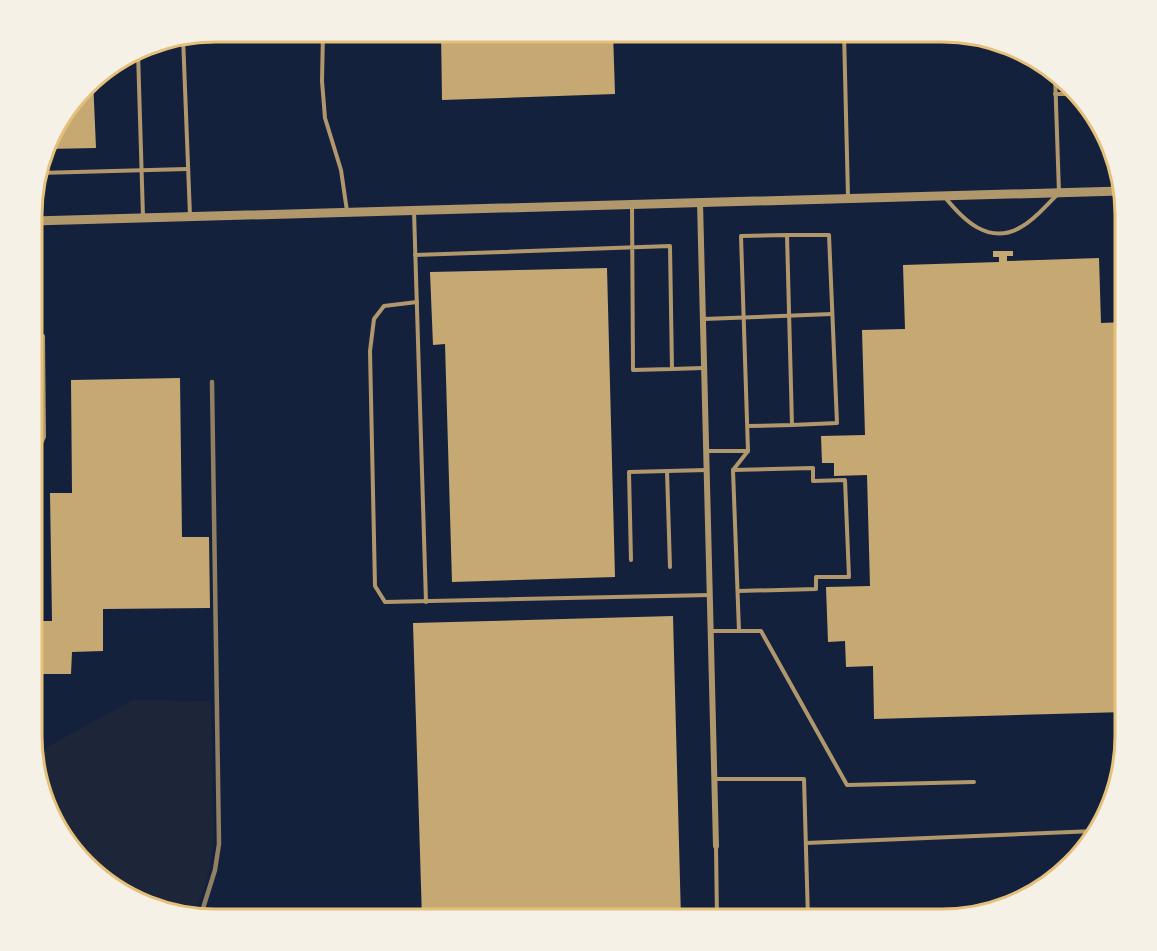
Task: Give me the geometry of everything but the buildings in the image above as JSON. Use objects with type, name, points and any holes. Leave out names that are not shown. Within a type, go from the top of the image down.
[{"type":"street","points":[[42,221],[1114,191]]},
{"type":"street","points":[[700,202],[716,846]]},
{"type":"lane","points":[[323,42],[322,81],[325,118],[341,170],[348,212]]},
{"type":"lane","points":[[844,42],[848,198]]},
{"type":"lane","points":[[183,45],[190,216]]},
{"type":"lane","points":[[138,60],[143,218]]},
{"type":"lane","points":[[943,195],[966,221],[980,231],[994,234],[1009,233],[1021,228],[1059,193],[1054,84]]},
{"type":"lane","points":[[1055,94],[1065,94]]},
{"type":"lane","points":[[48,173],[188,169]]},
{"type":"lane","points":[[632,204],[633,370],[703,368]]},
{"type":"lane","points":[[414,210],[426,602]]},
{"type":"lane","points":[[739,631],[733,470],[748,451],[741,236],[829,234],[837,423],[748,426]]},
{"type":"lane","points":[[787,235],[792,425]]},
{"type":"lane","points":[[415,255],[670,246],[672,369]]},
{"type":"lane","points":[[417,302],[384,306],[374,320],[370,351],[375,586],[385,602],[710,595]]},
{"type":"lane","points":[[703,319],[832,315]]},
{"type":"lane","points":[[42,336],[44,437],[42,441]]},
{"type":"lane","points":[[706,451],[748,451]]},
{"type":"lane","points":[[733,470],[813,468],[813,481],[845,480],[847,517],[849,577],[816,577],[816,589],[738,591]]},
{"type":"lane","points":[[631,560],[629,472],[707,470]]},
{"type":"lane","points":[[668,471],[670,567]]},
{"type":"lane","points":[[710,632],[761,631],[846,785],[974,782]]},
{"type":"lane","points":[[714,779],[804,779],[808,909]]},
{"type":"lane","points":[[806,843],[1086,831]]},
{"type":"lane","points":[[716,846],[717,909]]},
{"type":"shaded area","points":[[133,700],[211,701],[214,839],[207,880],[197,908],[149,896],[119,880],[93,858],[71,832],[60,812],[51,791],[42,750]]},
{"type":"railway","points":[[203,908],[215,870],[219,844],[212,382]]}]
